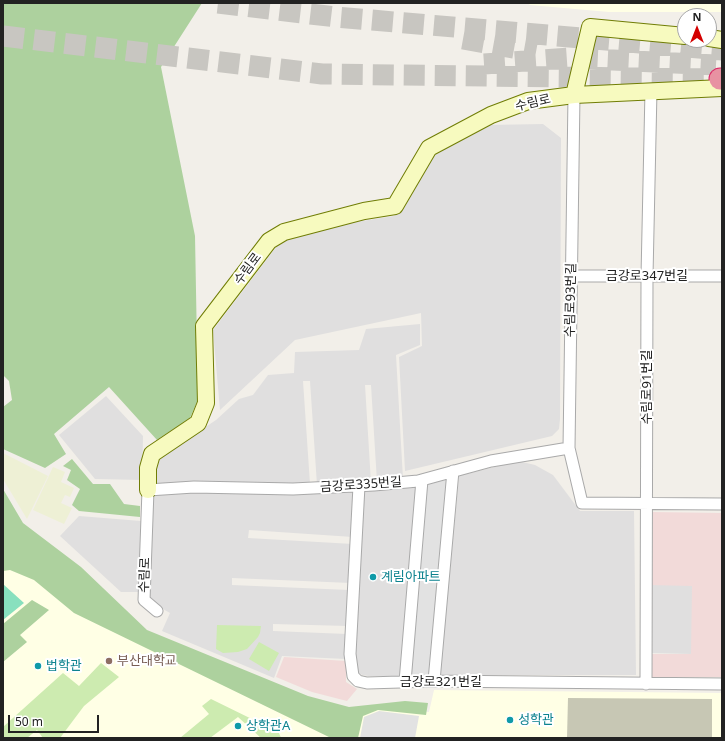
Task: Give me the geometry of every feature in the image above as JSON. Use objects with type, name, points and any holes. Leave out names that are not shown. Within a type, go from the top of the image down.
[{"type":"main road","points":[[574,95],[590,27],[677,35]]},
{"type":"main road","name":"수림로","points":[[148,490],[148,468],[152,454],[198,423],[206,403],[204,326],[269,241],[284,232],[364,211],[395,206],[428,148],[490,116],[528,101],[574,95],[651,90],[721,82]]},
{"type":"street","name":"수림로91번길","points":[[646,684],[647,276],[651,90]]},
{"type":"street","name":"수림로93번길","points":[[574,95],[569,448],[582,503],[646,504]]},
{"type":"street","name":"금강로347번길","points":[[571,276],[722,276]]},
{"type":"street","name":"금강로335번길","points":[[148,490],[194,487],[293,489],[359,486],[422,480],[491,461],[569,448]]},
{"type":"street","points":[[434,681],[453,471]]},
{"type":"street","points":[[405,682],[422,480]]},
{"type":"street","name":"금강로321번길","points":[[359,486],[350,654],[353,676],[358,681],[366,683],[434,681],[722,684]]},
{"type":"street","name":"수림로","points":[[148,490],[144,600],[157,611]]},
{"type":"street","points":[[646,504],[722,504]]},
{"type":"shaded area","points":[[527,3],[722,3],[722,12],[717,12],[717,8],[677,8],[677,12],[609,12],[530,5]]},
{"type":"shaded area","points":[[543,124],[561,138],[560,419],[559,429],[552,436],[405,471],[399,357],[422,346],[421,313],[295,340],[220,410],[213,330],[280,242],[306,230],[394,216],[432,152],[488,125]]},
{"type":"shaded area","points":[[420,324],[420,345],[396,355],[403,479],[377,482],[371,385],[365,385],[371,483],[317,485],[310,381],[303,381],[310,484],[153,484],[155,461],[216,420],[239,399],[253,395],[268,375],[294,373],[295,352],[359,350],[366,329]]},
{"type":"shaded area","points":[[106,396],[143,436],[142,480],[95,479],[59,435]]},
{"type":"shaded area","points":[[3,453],[48,476],[27,519],[3,479]]},
{"type":"shaded area","points":[[518,461],[535,465],[553,475],[580,511],[634,511],[636,675],[440,675],[459,476]]},
{"type":"shaded area","points":[[53,467],[65,472],[61,482],[74,488],[70,497],[65,495],[61,503],[72,508],[64,524],[33,510]]},
{"type":"shaded area","points":[[449,476],[431,677],[409,678],[425,483]]},
{"type":"shaded area","points":[[419,484],[404,676],[368,676],[354,673],[362,489]]},
{"type":"shaded area","points":[[355,490],[353,537],[249,530],[248,538],[353,544],[351,583],[232,578],[232,585],[349,590],[348,626],[273,624],[273,631],[347,634],[346,659],[282,656],[274,678],[162,631],[170,613],[149,601],[152,494],[175,491]]},
{"type":"shaded area","points":[[650,512],[722,513],[722,677],[650,677],[650,654],[691,654],[692,586],[649,585]]},
{"type":"shaded area","points":[[79,516],[141,521],[139,592],[121,592],[60,536]]},
{"type":"shaded area","name":"부산대학교","points":[[3,534],[146,632],[309,702],[355,715],[378,708],[429,712],[434,690],[722,693],[722,738],[3,738]]},
{"type":"shaded area","points":[[651,584],[692,584],[692,654],[650,653]]},
{"type":"shaded area","points":[[284,657],[346,661],[346,682],[357,689],[347,701],[312,692],[276,677]]},
{"type":"shaded area","points":[[568,698],[712,699],[712,738],[567,738]]},
{"type":"shaded area","points":[[379,711],[419,716],[415,738],[360,738],[364,717]]},
{"type":"green space","points":[[3,3],[202,3],[161,67],[195,236],[198,400],[190,418],[157,440],[109,387],[54,434],[66,454],[45,468],[3,449],[3,407],[12,400],[9,381],[3,375]]},
{"type":"green space","points":[[72,459],[93,484],[110,484],[124,504],[140,506],[140,517],[79,511],[72,505],[80,489],[67,480],[71,470],[63,466]]},
{"type":"green space","points":[[3,489],[23,523],[81,567],[147,630],[308,696],[349,707],[405,701],[428,703],[426,715],[378,710],[363,716],[358,738],[331,738],[74,613],[34,580],[10,570],[3,571]]},
{"type":"green space","points":[[3,584],[24,603],[3,620]]},
{"type":"green space","points":[[32,600],[49,610],[20,635],[27,642],[3,662],[3,624]]},
{"type":"green space","points":[[217,625],[261,626],[258,637],[247,649],[238,652],[223,653],[216,649]]},
{"type":"green space","points":[[259,642],[279,653],[269,671],[249,659]]},
{"type":"green space","points":[[101,663],[119,677],[84,706],[60,738],[43,738],[37,730],[27,738],[3,738],[3,727],[63,673],[79,686]]},
{"type":"green space","points":[[211,699],[279,733],[281,738],[261,738],[238,717],[210,738],[180,738],[209,714],[202,706]]},
{"type":"tunnel","points":[[218,3],[336,17],[722,50]]},
{"type":"tunnel","points":[[3,36],[322,74],[720,79]]},
{"type":"tunnel","points":[[463,39],[536,52]]},
{"type":"tunnel","points":[[484,64],[569,58],[716,65]]},
{"type":"place","name":"계림아파트","points":[[373,577]]},
{"type":"place","name":"부산대학교","points":[[109,661]]},
{"type":"place","name":"법학관","points":[[38,666]]},
{"type":"place","name":"성학관","points":[[510,720]]},
{"type":"place","name":"상학관A","points":[[238,726]]}]
